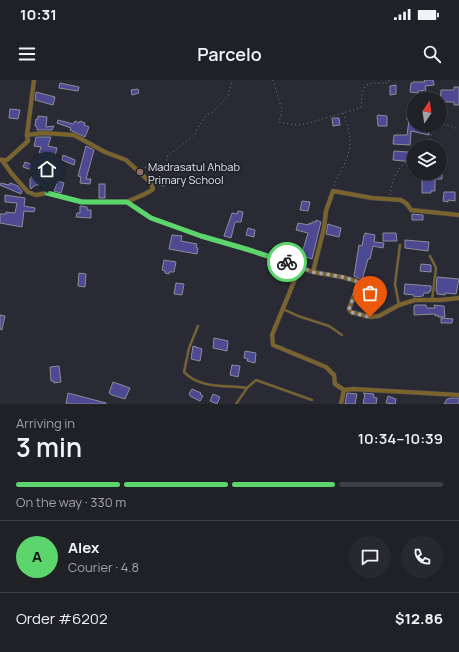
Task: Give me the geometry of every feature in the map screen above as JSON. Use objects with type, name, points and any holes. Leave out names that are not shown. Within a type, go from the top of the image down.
[{"type":"street","points":[[1,160],[7,160],[28,141],[26,135],[34,80]]},
{"type":"street","points":[[1,160],[28,192],[36,195],[47,193],[82,202],[127,202],[153,189],[151,183],[126,160],[105,152],[74,135],[43,133],[26,135]]},
{"type":"street","points":[[313,272],[324,228],[326,211],[333,191],[372,198],[401,200],[407,204],[411,210],[459,215]]},
{"type":"street","points":[[127,202],[151,218],[201,236],[246,249],[313,272],[356,281],[358,285],[349,309],[350,312],[370,317],[379,316],[400,305],[415,300],[459,298]]},
{"type":"street","points":[[300,267],[272,335],[273,345],[326,367],[334,375],[335,384],[344,390],[353,388],[459,395]]},
{"type":"street","points":[[341,404],[344,390]]},
{"type":"lane","points":[[400,245],[396,284],[400,305]]},
{"type":"lane","points":[[430,256],[436,268],[432,300]]},
{"type":"lane","points":[[283,309],[329,326],[342,335]]},
{"type":"lane","points":[[198,326],[189,348],[184,372],[188,376],[202,383],[213,386],[247,388]]},
{"type":"lane","points":[[236,404],[247,388],[256,380],[312,400]]},
{"type":"path","points":[[137,170],[142,167],[147,167],[157,172],[164,172],[168,155],[196,133],[197,129],[207,115],[213,112],[228,96],[232,80]]},
{"type":"path","points":[[274,80],[282,110],[279,122],[297,124],[309,123],[360,108],[365,86],[372,83],[388,83],[389,80]]},
{"type":"path","points":[[333,191],[335,182],[346,161],[350,145],[350,133],[343,113]]},
{"type":"path","points":[[447,125],[459,129]]},
{"type":"path","points":[[389,199],[396,173],[407,161]]},
{"type":"building","points":[[424,80],[433,80],[434,85],[425,86],[426,90],[410,92],[411,83],[425,82]]},
{"type":"building","points":[[60,83],[79,87],[78,91],[59,88]]},
{"type":"building","points":[[396,85],[396,94],[390,95],[390,86]]},
{"type":"building","points":[[454,87],[459,87],[459,105],[454,105],[454,102],[447,102],[447,92],[441,92],[441,90],[454,90]]},
{"type":"building","points":[[138,89],[139,93],[132,95],[131,90]]},
{"type":"building","points":[[36,92],[55,97],[53,105],[35,100]]},
{"type":"building","points":[[10,109],[20,110],[18,119],[9,118]]},
{"type":"building","points":[[378,115],[387,116],[387,126],[378,126]]},
{"type":"building","points":[[38,116],[47,117],[46,127],[54,126],[52,130],[37,130],[37,127],[35,126]]},
{"type":"building","points":[[332,118],[339,118],[340,125],[333,126]]},
{"type":"building","points":[[58,120],[73,124],[75,121],[85,123],[84,125],[89,127],[85,137],[70,130],[71,128],[57,123]]},
{"type":"building","points":[[407,132],[411,132],[410,140],[407,140],[407,145],[393,144],[394,135],[407,135]]},
{"type":"building","points":[[416,132],[429,132],[429,135]]},
{"type":"building","points":[[36,137],[51,137],[48,146],[57,148],[54,160],[42,156],[42,153],[39,153],[41,147],[34,146]]},
{"type":"building","points":[[86,146],[94,150],[86,179],[91,179],[90,184],[80,183],[81,177],[78,176]]},
{"type":"building","points":[[394,151],[407,152],[407,161],[393,160]]},
{"type":"building","points":[[63,155],[75,160],[74,165],[62,160]]},
{"type":"building","points":[[25,162],[37,166],[32,170],[23,167]]},
{"type":"building","points":[[39,167],[39,185],[35,185],[31,189],[30,179]]},
{"type":"building","points":[[155,180],[165,181],[164,186],[155,184]]},
{"type":"building","points":[[422,180],[435,180],[435,191],[431,191],[431,193],[422,193]]},
{"type":"building","points":[[58,181],[64,183],[61,193],[54,191]]},
{"type":"building","points":[[1,183],[9,185],[10,183],[18,186],[22,191],[21,194],[0,185]]},
{"type":"building","points":[[99,184],[105,184],[105,198],[99,198]]},
{"type":"building","points":[[444,192],[455,192],[455,201],[443,201]]},
{"type":"building","points":[[5,195],[25,198],[24,206],[35,208],[34,212],[24,211],[22,227],[0,223],[0,214],[6,214],[6,212],[15,213],[17,203],[5,202]]},
{"type":"building","points":[[302,201],[310,202],[308,211],[300,210]]},
{"type":"building","points":[[80,206],[87,207],[87,210],[91,210],[91,218],[76,217],[77,213],[80,213]]},
{"type":"building","points":[[238,211],[243,212],[241,222],[235,222],[231,238],[224,236],[232,213],[237,214]]},
{"type":"building","points":[[412,214],[423,215],[423,220],[412,220]]},
{"type":"building","points":[[316,220],[321,222],[312,259],[306,257],[302,253],[308,233],[296,230],[298,223],[309,225],[309,223],[312,224],[312,222],[316,222]]},
{"type":"building","points":[[328,224],[341,228],[339,237],[326,234]]},
{"type":"building","points":[[248,228],[255,230],[254,237],[246,235]]},
{"type":"building","points":[[365,233],[375,235],[374,242],[384,243],[383,248],[373,246],[362,280],[354,276],[359,245],[362,246]]},
{"type":"building","points":[[383,233],[396,233],[397,241],[383,241]]},
{"type":"building","points":[[172,235],[182,236],[181,241],[197,244],[197,254],[169,249]]},
{"type":"building","points":[[405,240],[429,242],[428,251],[405,248]]},
{"type":"building","points":[[164,260],[176,262],[174,272],[169,272],[169,274],[162,270]]},
{"type":"building","points":[[421,264],[431,265],[431,272],[420,271]]},
{"type":"building","points":[[79,273],[86,274],[85,287],[78,286]]},
{"type":"building","points":[[437,277],[459,279],[456,294],[437,294]]},
{"type":"building","points":[[176,283],[184,284],[182,295],[174,294]]},
{"type":"building","points":[[405,284],[431,286],[431,291],[429,291],[429,293],[424,293],[423,296],[414,297],[414,295],[404,294]]},
{"type":"building","points":[[415,305],[426,305],[427,308],[435,308],[434,305],[444,306],[445,317],[438,317],[438,315],[435,316],[435,314],[414,315]]},
{"type":"building","points":[[0,315],[5,316],[2,330],[0,329]]},
{"type":"building","points":[[441,318],[453,319],[452,323],[441,323]]},
{"type":"building","points":[[214,338],[228,341],[227,351],[213,348]]},
{"type":"building","points":[[193,346],[202,349],[200,361],[191,359]]},
{"type":"building","points":[[245,351],[256,353],[255,363],[247,361],[248,359],[244,358]]},
{"type":"building","points":[[232,365],[240,366],[238,377],[230,375]]},
{"type":"building","points":[[59,366],[61,382],[54,383],[54,381],[51,381],[50,367]]},
{"type":"building","points":[[113,382],[130,388],[125,399],[109,393]]},
{"type":"building","points":[[192,389],[201,393],[200,394],[203,396],[200,401],[190,396],[189,394]]},
{"type":"building","points":[[68,393],[106,403],[106,404],[66,404]]},
{"type":"building","points":[[347,393],[357,394],[355,404],[345,404]]},
{"type":"building","points":[[363,393],[374,394],[373,397],[377,398],[376,404],[363,404],[365,394]]},
{"type":"building","points":[[213,394],[220,397],[217,404],[210,401]]},
{"type":"building","points":[[388,396],[396,399],[395,404],[386,403]]},
{"type":"building","points":[[459,398],[459,404],[444,404],[447,399]]},
{"type":"way so far","points":[[287,262],[313,272],[356,281],[358,285],[349,309],[350,312],[370,317]]},
{"type":"place","name":"Madrasatul Ahbab Primary School","points":[[140,172]]},
{"type":"route","points":[[47,193],[82,202],[127,202],[151,218],[201,236],[287,262]]}]
